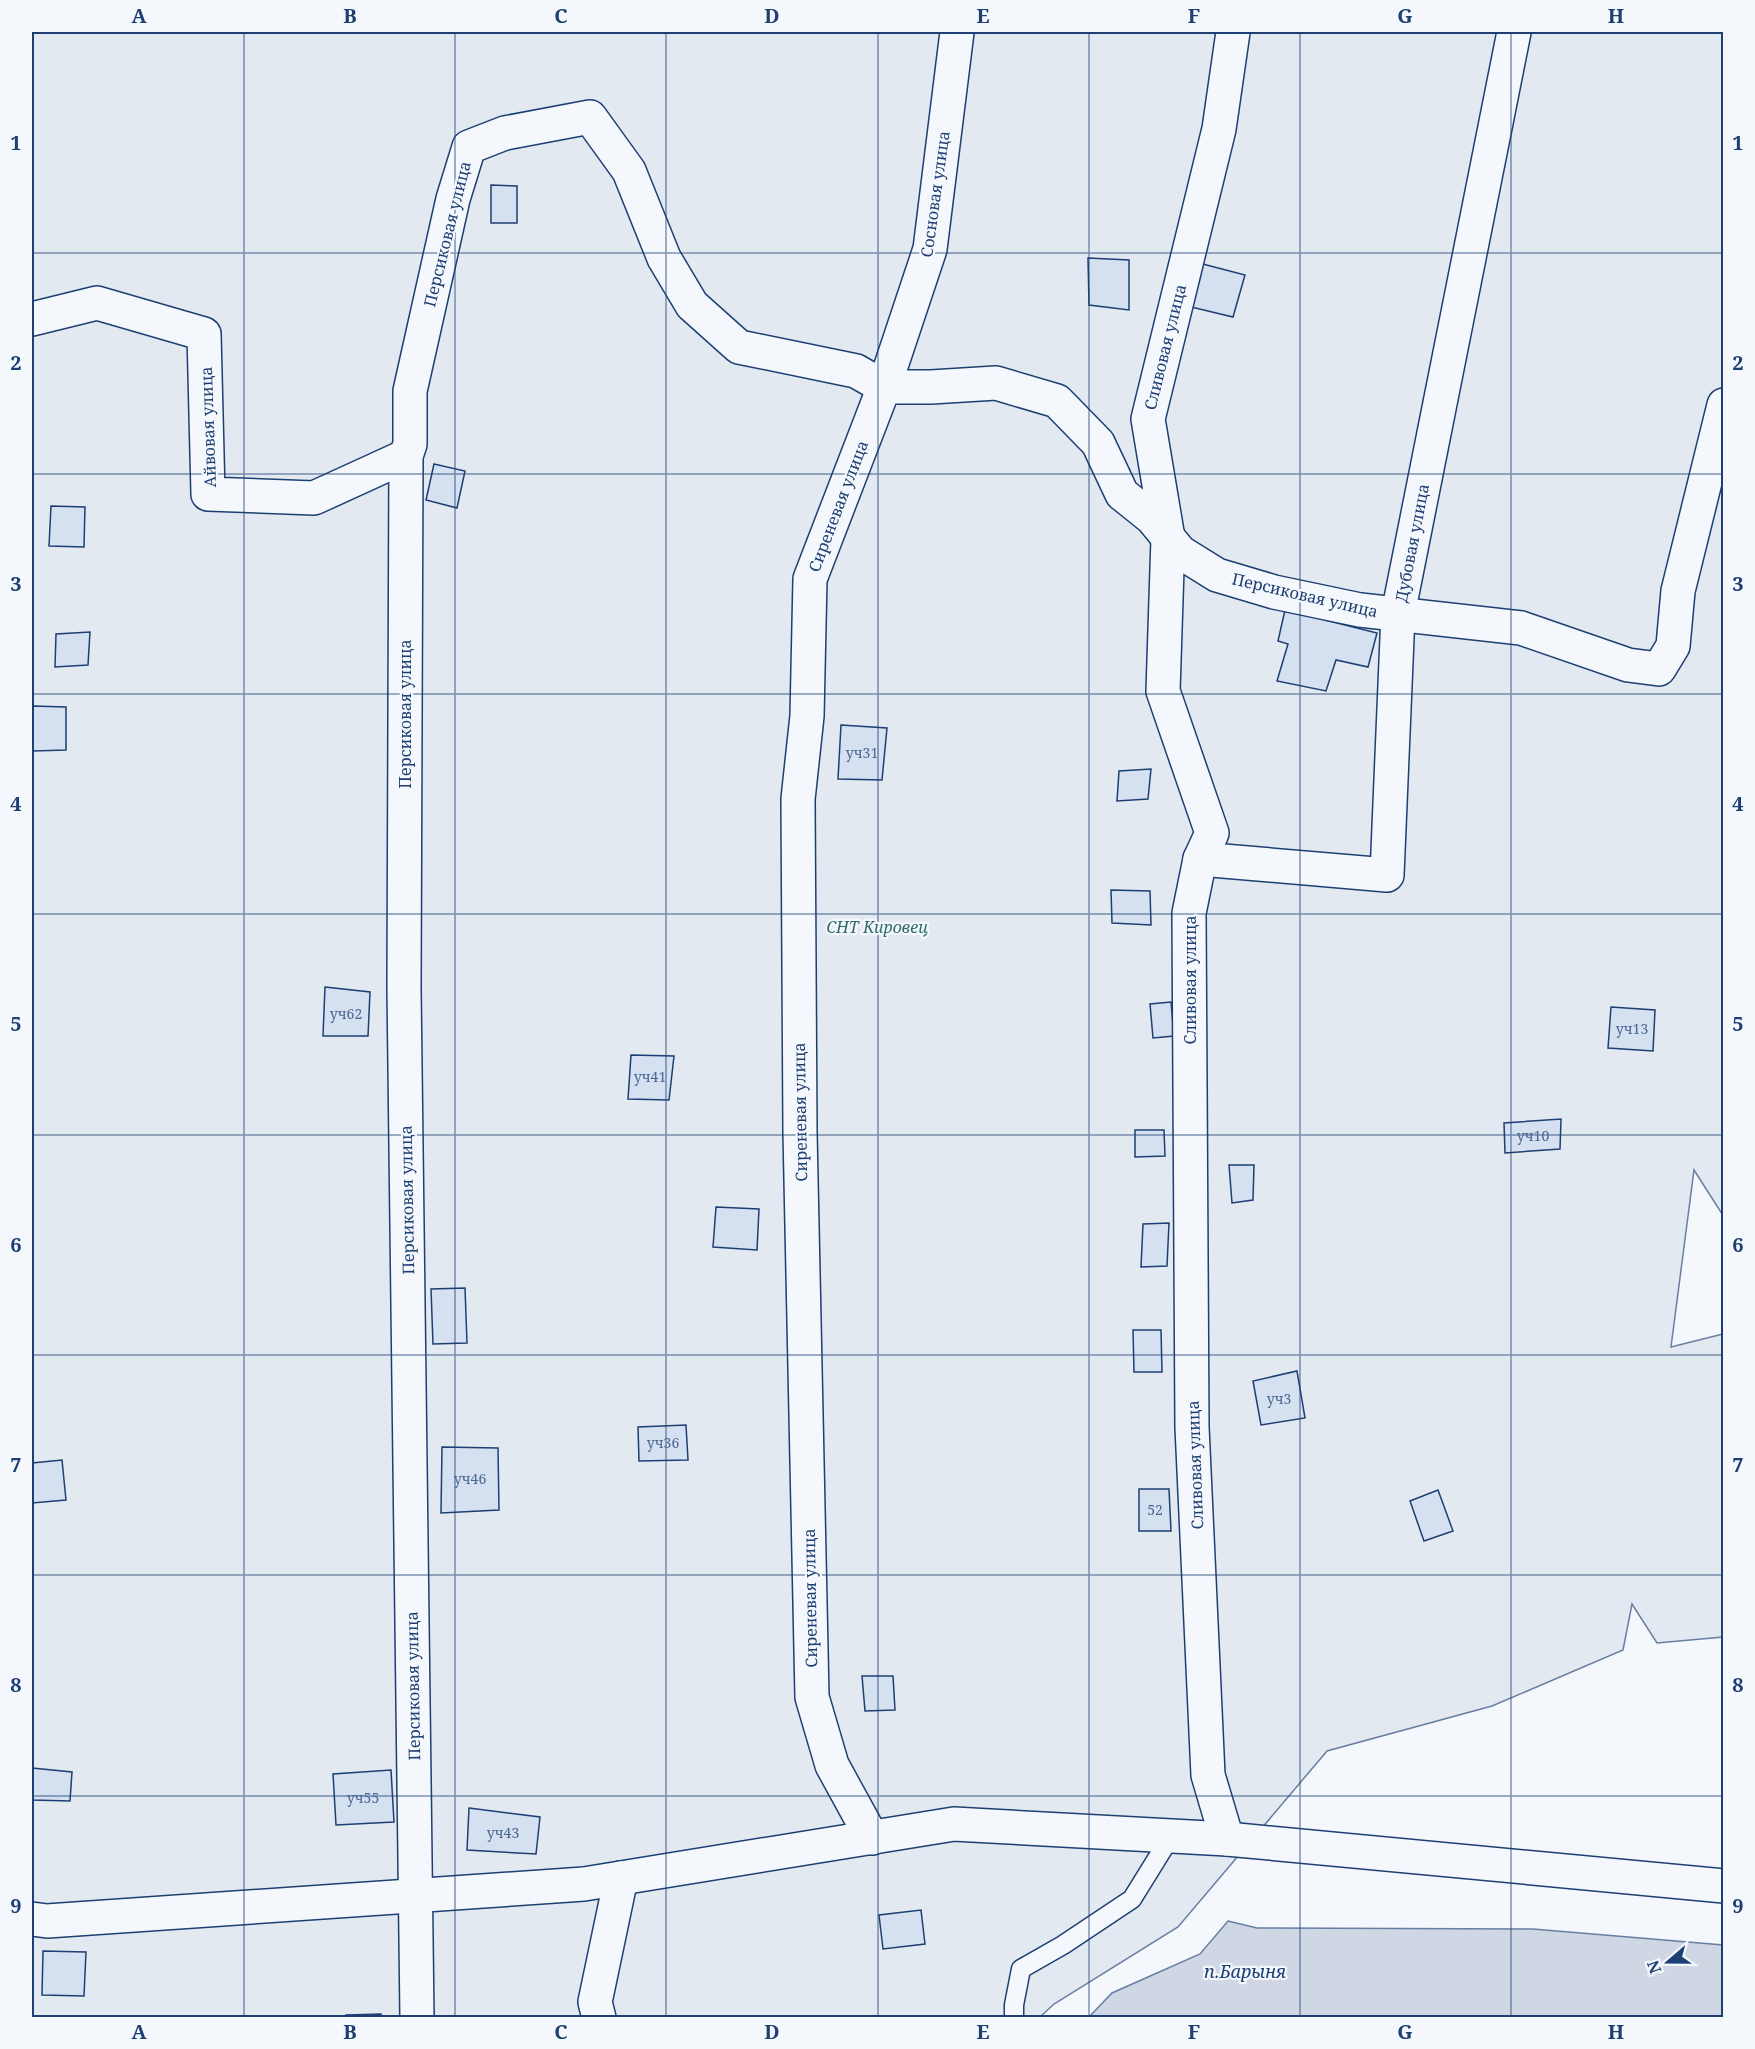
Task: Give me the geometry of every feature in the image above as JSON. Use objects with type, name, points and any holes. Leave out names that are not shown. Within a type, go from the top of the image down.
[{"type":"street","name":"Сосновая улица","points":[[884,387],[930,249],[957,32]]},
{"type":"street","name":"Сливовая улица","points":[[1227,1839],[1208,1774],[1192,1427],[1189,913],[1200,859],[1212,833],[1163,691],[1168,538],[1148,418],[1219,129],[1233,32]]},
{"type":"street","name":"Дубовая улица","points":[[1200,859],[1388,875],[1398,614],[1514,32]]},
{"type":"street","name":"Персиковая улица","points":[[417,2018],[404,988],[405,456],[410,444],[410,391],[453,199],[469,147],[505,133],[590,117],[629,171],[664,258],[692,305],[739,347],[856,371],[884,387],[996,383],[1058,401],[1098,443],[1122,494],[1152,518],[1180,552],[1217,575],[1275,592],[1349,608],[1521,628],[1628,665],[1659,669],[1672,646],[1678,591],[1724,405]]},
{"type":"street","name":"Айвовая улица","points":[[32,319],[97,303],[204,334],[208,494],[314,498],[405,456]]},
{"type":"street","name":"Сиреневая улица","points":[[872,1838],[832,1765],[812,1697],[800,1132],[798,799],[807,716],[810,579],[884,387]]},
{"type":"street","points":[[32,1919],[47,1921],[584,1884],[954,1824],[1227,1839],[1724,1886]]},
{"type":"street","points":[[599,2018],[595,2002],[621,1878]]},
{"type":"lane","points":[[1014,2018],[1014,2005],[1021,1969],[1063,1945],[1132,1899],[1171,1836]]},
{"type":"green space","name":"СНТ Кировец","points":[[32,32],[1723,32],[1724,1217],[1694,1170],[1671,1347],[1723,1334],[1723,1637],[1657,1643],[1632,1604],[1623,1650],[1492,1706],[1327,1751],[1178,1927],[1054,2004],[1040,2017],[32,2018]]},
{"type":"water","name":"п.Барыня","points":[[1228,1921],[1257,1928],[1533,1929],[1723,1945],[1723,2017],[1089,2017],[1112,1993],[1200,1954]]},
{"type":"building","points":[[491,185],[517,186],[517,223],[491,223]]},
{"type":"building","points":[[1088,258],[1129,260],[1129,310],[1089,305]]},
{"type":"building","points":[[1199,263],[1245,275],[1233,317],[1187,306]]},
{"type":"building","points":[[434,464],[465,471],[457,508],[426,500]]},
{"type":"building","points":[[51,506],[85,507],[84,547],[49,546]]},
{"type":"building","points":[[1285,610],[1377,633],[1368,667],[1336,660],[1326,691],[1277,681],[1288,644],[1278,641]]},
{"type":"building","points":[[90,632],[88,665],[55,667],[56,634]]},
{"type":"building","points":[[33,706],[66,707],[66,750],[33,751]]},
{"type":"building","points":[[841,725],[887,728],[882,780],[838,779]]},
{"type":"building","points":[[1151,769],[1148,799],[1117,801],[1119,771]]},
{"type":"building","points":[[1111,890],[1150,891],[1151,925],[1112,923]]},
{"type":"building","points":[[325,987],[370,992],[368,1036],[323,1036]]},
{"type":"building","points":[[1171,1002],[1174,1036],[1153,1038],[1150,1004]]},
{"type":"building","points":[[1611,1007],[1655,1010],[1653,1051],[1608,1048]]},
{"type":"building","points":[[631,1055],[674,1056],[669,1100],[628,1099]]},
{"type":"building","points":[[1561,1119],[1560,1149],[1505,1153],[1504,1123]]},
{"type":"building","points":[[1135,1130],[1164,1130],[1165,1156],[1135,1157]]},
{"type":"building","points":[[1229,1165],[1254,1165],[1253,1200],[1232,1203]]},
{"type":"building","points":[[716,1207],[759,1209],[757,1250],[713,1247]]},
{"type":"building","points":[[1169,1223],[1167,1266],[1141,1267],[1143,1224]]},
{"type":"building","points":[[465,1288],[467,1343],[433,1344],[431,1289]]},
{"type":"building","points":[[1133,1330],[1161,1330],[1162,1372],[1134,1372]]},
{"type":"building","points":[[1297,1371],[1305,1418],[1261,1425],[1253,1381]]},
{"type":"building","points":[[686,1425],[688,1460],[639,1461],[638,1427]]},
{"type":"building","points":[[442,1447],[498,1448],[499,1510],[441,1513]]},
{"type":"building","points":[[62,1460],[66,1500],[32,1503],[32,1463]]},
{"type":"building","points":[[1139,1489],[1169,1489],[1171,1531],[1139,1531]]},
{"type":"building","points":[[1438,1490],[1453,1531],[1424,1541],[1410,1501]]},
{"type":"building","points":[[862,1676],[893,1676],[895,1710],[865,1711]]},
{"type":"building","points":[[32,1768],[72,1772],[70,1801],[32,1800]]},
{"type":"building","points":[[391,1770],[394,1822],[336,1825],[333,1774]]},
{"type":"building","points":[[469,1808],[540,1817],[536,1854],[467,1850]]},
{"type":"building","points":[[921,1910],[925,1944],[883,1949],[879,1915]]},
{"type":"building","points":[[43,1951],[86,1952],[84,1996],[42,1995]]},
{"type":"building","points":[[381,2014],[381,2018],[346,2018],[346,2015]]}]
